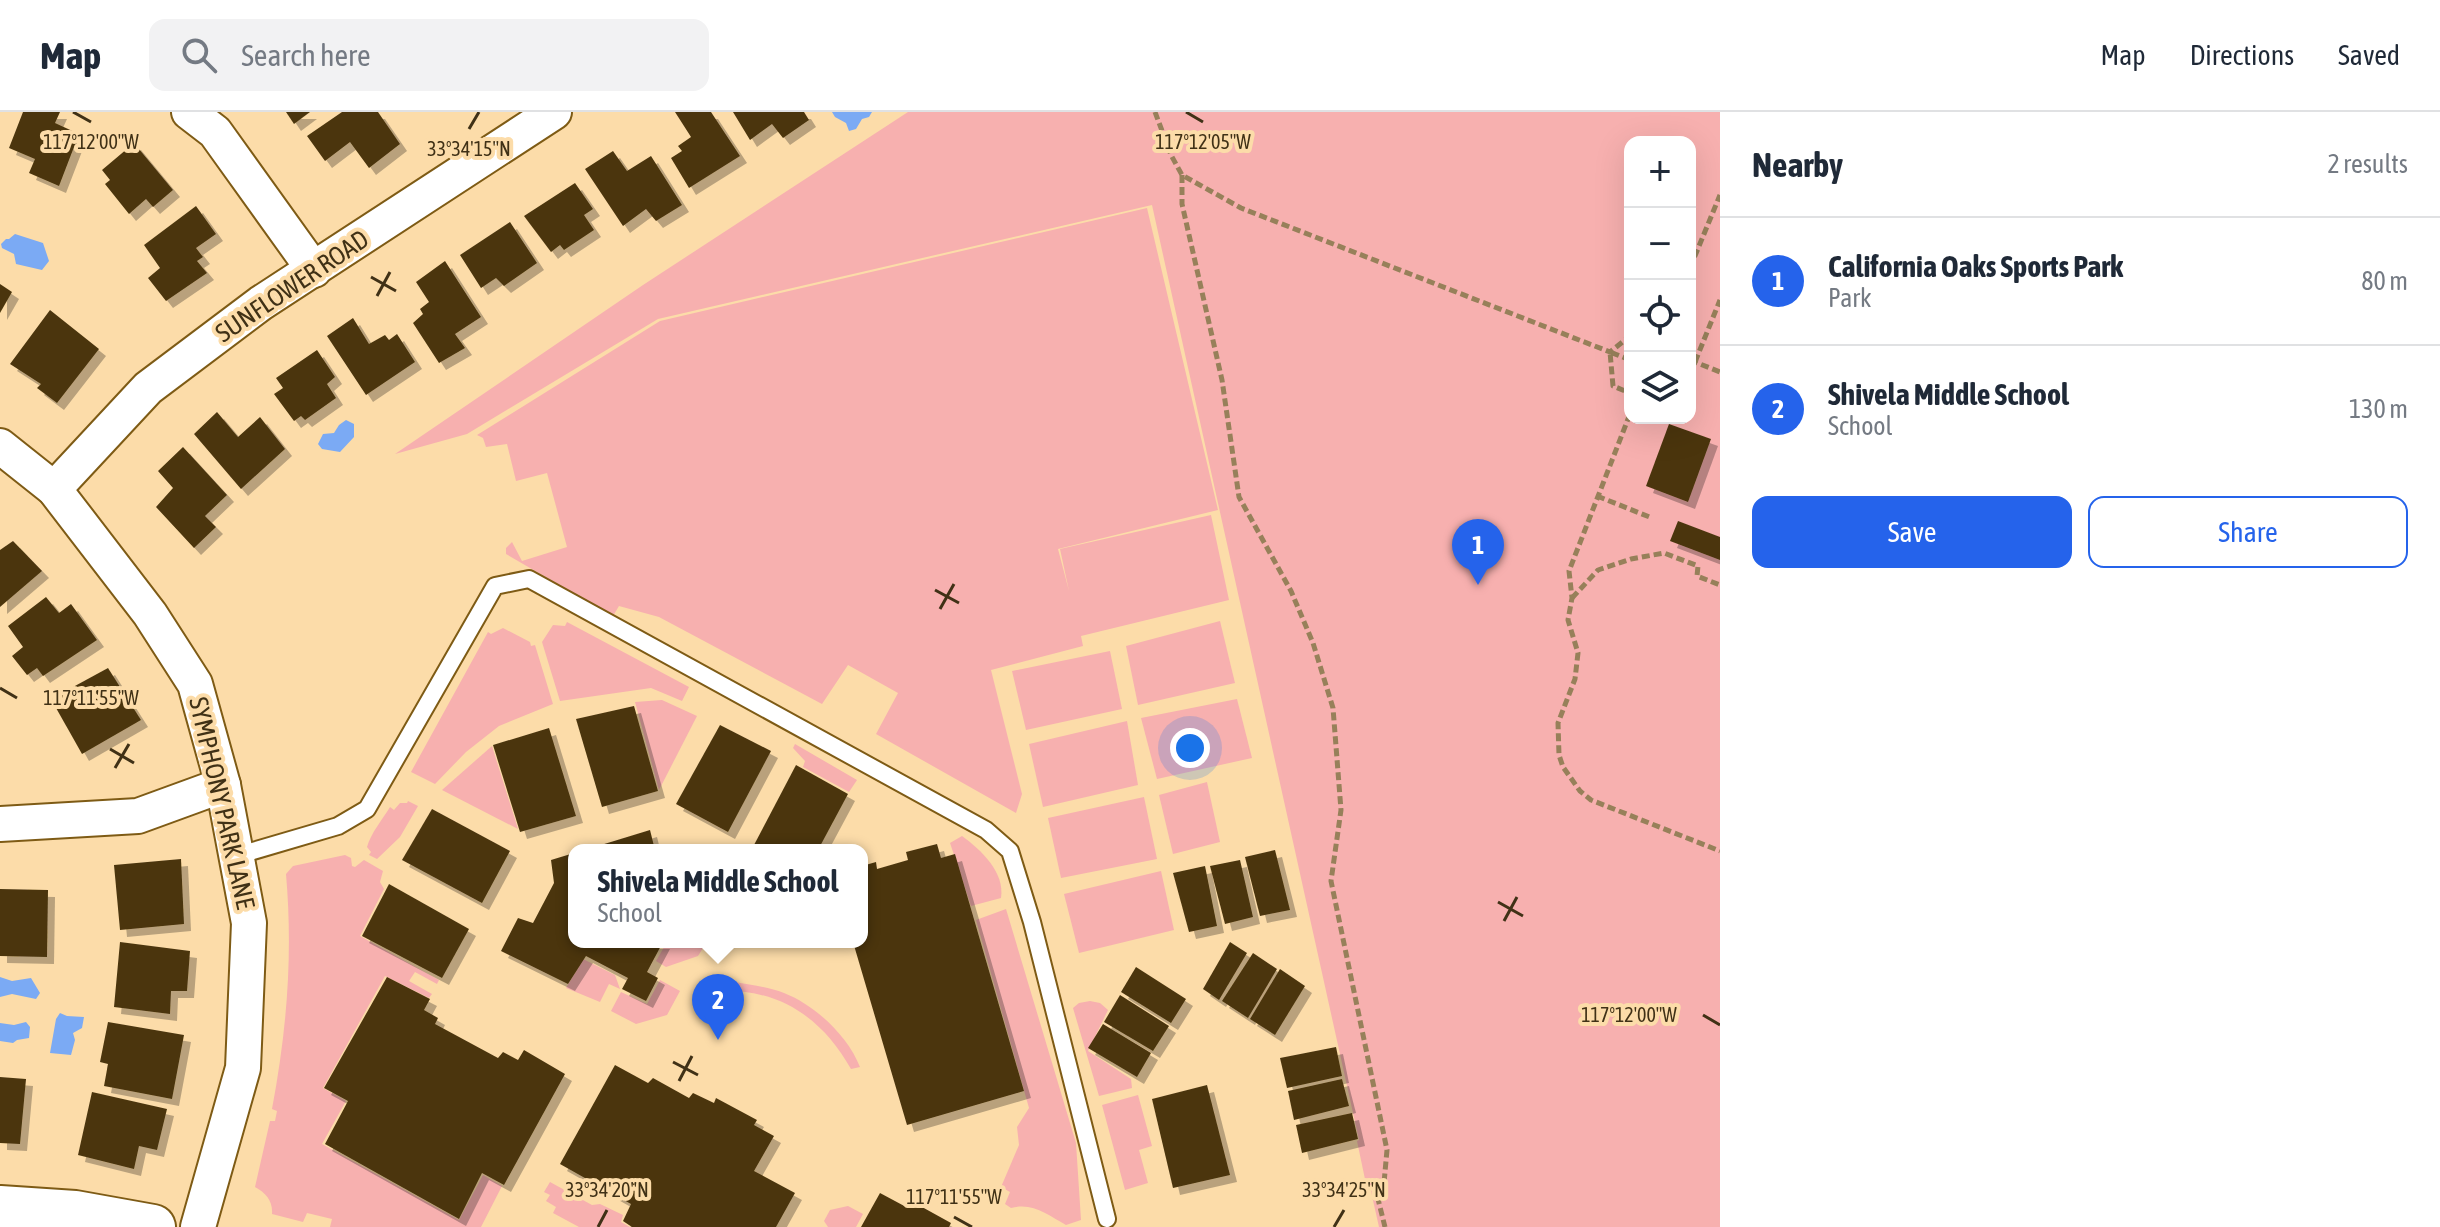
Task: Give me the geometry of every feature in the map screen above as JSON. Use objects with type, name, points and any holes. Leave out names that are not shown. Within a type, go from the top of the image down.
[{"type":"street","points":[[189,112],[215,132],[314,270]]},
{"type":"street","name":"SUNFLOWER ROAD","points":[[54,489],[148,388],[261,303],[554,112]]},
{"type":"street","name":"SYMPHONY PARK LANE","points":[[0,446],[54,489],[150,614],[195,684],[223,785],[249,923],[243,1068],[198,1227]]},
{"type":"street","points":[[0,824],[138,816],[223,785]]},
{"type":"street","points":[[0,1208],[75,1213],[153,1227]]},
{"type":"lane","points":[[236,856],[338,826],[367,809],[495,586],[529,579],[986,830],[1010,851],[1032,922],[1107,1219]]},
{"type":"path","points":[[1155,112],[1182,175],[1182,204],[1222,380],[1239,497],[1291,591],[1313,643],[1333,708],[1341,810],[1331,881],[1387,1150],[1384,1183],[1378,1199],[1385,1227]]},
{"type":"path","points":[[1182,175],[1241,208],[1624,358]]},
{"type":"path","points":[[1696,253],[1720,195]]},
{"type":"path","points":[[1696,352],[1720,300]]},
{"type":"path","points":[[1610,352],[1624,341]]},
{"type":"path","points":[[1610,352],[1613,386],[1624,391]]},
{"type":"path","points":[[1696,363],[1720,372]]},
{"type":"path","points":[[1626,424],[1569,571],[1572,598],[1568,620],[1578,653],[1577,670],[1558,723],[1559,755],[1569,778],[1591,800],[1720,851]]},
{"type":"path","points":[[1597,496],[1652,518]]},
{"type":"path","points":[[1572,598],[1598,570],[1631,559],[1664,553],[1698,566],[1697,576],[1720,585]]},
{"type":"shaded area","points":[[908,112],[1720,112],[1720,1227],[1379,1227],[1370,1187],[1366,1184],[1359,1140],[1152,205],[658,319],[467,434],[395,454],[643,285]]},
{"type":"shaded area","points":[[1147,208],[1218,510],[1058,549],[1069,591],[1060,549],[1211,515],[1229,600],[1081,636],[1083,646],[991,670],[1022,794],[1016,813],[876,734],[898,693],[848,665],[822,704],[659,617],[619,606],[613,616],[506,554],[506,548],[512,542],[522,561],[567,547],[547,473],[516,481],[507,444],[486,447],[483,438],[477,435],[660,321]]},
{"type":"shaded area","points":[[1220,621],[1235,683],[1138,705],[1126,646]]},
{"type":"shaded area","points":[[567,622],[689,687],[682,701],[651,688],[560,701],[542,642],[553,625],[565,626]]},
{"type":"shaded area","points":[[503,628],[530,642],[531,646],[535,645],[553,704],[499,726],[466,752],[435,784],[411,772],[488,632],[491,634]]},
{"type":"shaded area","points":[[1110,651],[1122,709],[1026,730],[1012,671]]},
{"type":"shaded area","points":[[1237,699],[1252,758],[1157,779],[1141,718]]},
{"type":"shaded area","points":[[662,700],[697,716],[659,790],[635,702]]},
{"type":"shaded area","points":[[1127,721],[1138,785],[1043,807],[1029,744]]},
{"type":"shaded area","points":[[795,744],[857,780],[849,792],[803,767],[805,761],[793,748]]},
{"type":"shaded area","points":[[492,746],[518,829],[442,790]]},
{"type":"shaded area","points":[[1207,782],[1220,842],[1173,854],[1159,795]]},
{"type":"shaded area","points":[[1144,797],[1157,859],[1061,878],[1048,818]]},
{"type":"shaded area","points":[[408,801],[418,806],[400,837],[377,859],[369,855],[369,842],[390,807],[394,810],[400,803]]},
{"type":"shaded area","points":[[962,836],[990,862],[999,879],[1001,898],[971,906],[950,843]]},
{"type":"shaded area","points":[[345,855],[351,858],[352,866],[364,860],[383,871],[380,882],[384,889],[360,936],[439,980],[437,984],[415,972],[409,981],[432,994],[429,998],[385,976],[323,1088],[346,1101],[322,1144],[459,1220],[483,1175],[502,1186],[481,1227],[330,1227],[332,1219],[307,1213],[303,1222],[272,1214],[268,1198],[255,1187],[270,1121],[275,1121],[277,1111],[272,1109],[282,1050],[289,963],[286,874],[293,866]]},
{"type":"shaded area","points":[[1161,871],[1174,930],[1079,953],[1064,894]]},
{"type":"shaded area","points":[[1006,909],[1076,1143],[1081,1220],[1066,1225],[1033,1208],[1011,1208],[1005,1204],[1010,1192],[1001,1187],[1019,1145],[1017,1127],[1029,1108],[976,920]]},
{"type":"shaded area","points":[[664,948],[703,948],[698,956],[666,967],[656,961]]},
{"type":"shaded area","points":[[583,959],[615,975],[620,989],[609,984],[600,1002],[566,988]]},
{"type":"shaded area","points":[[660,980],[680,991],[667,1015],[636,1024],[611,1011],[621,992],[647,1004]]},
{"type":"shaded area","points":[[735,982],[778,991],[807,1005],[839,1033],[860,1067],[851,1069],[824,1032],[790,1006],[750,993],[704,992],[703,985]]},
{"type":"shaded area","points":[[1090,1001],[1100,1003],[1108,1010],[1088,1051],[1131,1079],[1132,1088],[1099,1096],[1073,1008]]},
{"type":"shaded area","points":[[1138,1095],[1152,1146],[1139,1150],[1148,1183],[1125,1190],[1102,1105]]},
{"type":"shaded area","points":[[550,1182],[592,1205],[600,1204],[623,1215],[621,1222],[630,1227],[579,1227],[553,1213],[556,1207],[546,1201],[550,1195],[544,1192]]},
{"type":"shaded area","points":[[848,1206],[863,1214],[856,1227],[828,1227],[824,1221],[830,1210]]},
{"type":"water","points":[[832,112],[872,112],[862,119],[856,129],[849,131],[846,123]]},
{"type":"water","points":[[15,234],[43,243],[49,261],[42,270],[16,264],[14,254],[2,248],[1,244]]},
{"type":"water","points":[[346,420],[354,424],[354,437],[340,452],[322,449],[318,444],[323,434],[334,433]]},
{"type":"water","points":[[0,977],[12,981],[31,978],[40,993],[36,999],[12,994],[0,997]]},
{"type":"water","points":[[60,1013],[84,1017],[82,1028],[73,1033],[75,1040],[71,1055],[50,1053],[56,1019]]},
{"type":"water","points":[[26,1022],[30,1027],[29,1038],[13,1043],[0,1041],[0,1023],[14,1025]]},
{"type":"building","points":[[23,112],[60,112],[55,123],[79,134],[59,186],[29,173],[35,159],[9,148]]},
{"type":"building","points":[[286,112],[310,112],[294,124]]},
{"type":"building","points":[[342,112],[378,112],[400,144],[369,168],[350,142],[325,161],[307,136]]},
{"type":"building","points":[[675,112],[711,112],[740,156],[689,188],[671,158],[682,151],[678,146],[691,137]]},
{"type":"building","points":[[733,112],[804,112],[809,120],[783,138],[772,124],[750,140]]},
{"type":"building","points":[[134,143],[173,190],[153,207],[146,199],[129,214],[105,184],[110,180],[102,170]]},
{"type":"building","points":[[613,151],[627,171],[651,156],[682,205],[656,221],[646,209],[623,226],[585,169]]},
{"type":"building","points":[[575,183],[593,209],[584,215],[594,230],[564,250],[560,245],[551,252],[524,216]]},
{"type":"building","points":[[196,206],[216,234],[196,248],[203,257],[197,261],[207,273],[166,301],[148,278],[160,268],[144,245]]},
{"type":"building","points":[[510,222],[537,263],[504,286],[496,278],[481,288],[460,255]]},
{"type":"building","points":[[445,261],[481,317],[455,334],[465,348],[439,363],[413,323],[423,314],[420,309],[429,302],[416,282]]},
{"type":"building","points":[[0,284],[12,292],[0,313]]},
{"type":"building","points":[[50,310],[99,349],[57,403],[37,388],[41,384],[10,364]]},
{"type":"building","points":[[353,318],[369,344],[385,335],[389,340],[397,334],[415,362],[366,395],[327,336]]},
{"type":"building","points":[[317,350],[335,377],[327,384],[336,398],[305,420],[301,416],[294,421],[274,394],[283,388],[276,378]]},
{"type":"building","points":[[217,412],[238,437],[260,417],[285,449],[241,489],[194,434]]},
{"type":"building","points":[[1669,424],[1711,439],[1688,502],[1646,486]]},
{"type":"building","points":[[183,447],[227,495],[205,516],[216,527],[194,548],[156,507],[173,488],[158,471]]},
{"type":"building","points":[[1678,521],[1720,537],[1720,560],[1670,541]]},
{"type":"building","points":[[13,541],[42,571],[0,607],[0,550]]},
{"type":"building","points":[[46,597],[59,613],[71,604],[97,640],[43,676],[37,668],[27,675],[12,656],[23,647],[8,626]]},
{"type":"building","points":[[108,668],[141,720],[82,754],[51,699]]},
{"type":"building","points":[[634,706],[658,791],[602,807],[576,719]]},
{"type":"building","points":[[720,725],[771,751],[728,832],[676,804]]},
{"type":"building","points":[[549,728],[576,816],[520,832],[493,745]]},
{"type":"building","points":[[796,765],[848,794],[821,844],[755,844]]},
{"type":"building","points":[[432,809],[510,851],[482,903],[402,860]]},
{"type":"building","points":[[650,830],[654,844],[604,844]]},
{"type":"building","points":[[937,844],[941,858],[955,854],[1024,1091],[907,1125],[855,948],[868,948],[868,864],[876,862],[877,869],[908,860],[906,852]]},
{"type":"building","points":[[1275,850],[1290,910],[1260,916],[1245,857]]},
{"type":"building","points":[[568,855],[568,948],[660,948],[647,972],[658,978],[646,1001],[622,989],[628,978],[586,956],[568,984],[501,951],[518,918],[533,923],[554,883],[551,860]]},
{"type":"building","points":[[181,859],[184,924],[120,930],[114,865]]},
{"type":"building","points":[[1240,860],[1253,917],[1225,924],[1210,866]]},
{"type":"building","points":[[1205,866],[1217,926],[1189,932],[1173,873]]},
{"type":"building","points":[[389,884],[469,929],[442,978],[362,936]]},
{"type":"building","points":[[0,889],[48,890],[47,957],[0,956]]},
{"type":"building","points":[[120,942],[190,951],[187,991],[171,991],[170,1014],[114,1007]]},
{"type":"building","points":[[1230,942],[1247,953],[1219,1000],[1203,989]]},
{"type":"building","points":[[1253,953],[1277,969],[1248,1018],[1222,1001]]},
{"type":"building","points":[[1136,967],[1186,999],[1171,1023],[1121,992]]},
{"type":"building","points":[[1280,969],[1305,986],[1275,1035],[1250,1019]]},
{"type":"building","points":[[387,977],[430,999],[424,1010],[438,1018],[435,1024],[498,1058],[503,1052],[518,1060],[524,1050],[565,1074],[504,1185],[482,1173],[459,1219],[325,1144],[348,1101],[324,1088]]},
{"type":"building","points":[[1120,995],[1169,1026],[1153,1051],[1104,1022]]},
{"type":"building","points":[[108,1022],[184,1035],[172,1099],[104,1086],[108,1064],[100,1062]]},
{"type":"building","points":[[1103,1024],[1151,1053],[1137,1077],[1088,1048]]},
{"type":"building","points":[[1336,1047],[1342,1076],[1287,1088],[1280,1058]]},
{"type":"building","points":[[615,1065],[648,1083],[653,1078],[689,1098],[693,1093],[714,1103],[716,1098],[757,1120],[754,1125],[774,1136],[754,1171],[795,1193],[776,1227],[632,1227],[623,1221],[631,1204],[560,1164]]},
{"type":"building","points":[[0,1077],[26,1079],[20,1144],[0,1143]]},
{"type":"building","points":[[1342,1079],[1349,1106],[1294,1120],[1288,1091]]},
{"type":"building","points":[[1207,1085],[1230,1175],[1173,1188],[1152,1099]]},
{"type":"building","points":[[92,1092],[167,1109],[157,1150],[139,1146],[134,1169],[78,1155]]},
{"type":"building","points":[[1352,1113],[1358,1139],[1302,1153],[1296,1125]]},
{"type":"building","points":[[880,1193],[908,1208],[913,1202],[951,1223],[949,1227],[861,1227]]},
{"type":"place","name":"California Oaks Sports Park","points":[[1478,585]]},
{"type":"place","name":"Shivela Middle School","points":[[718,1040]]}]
